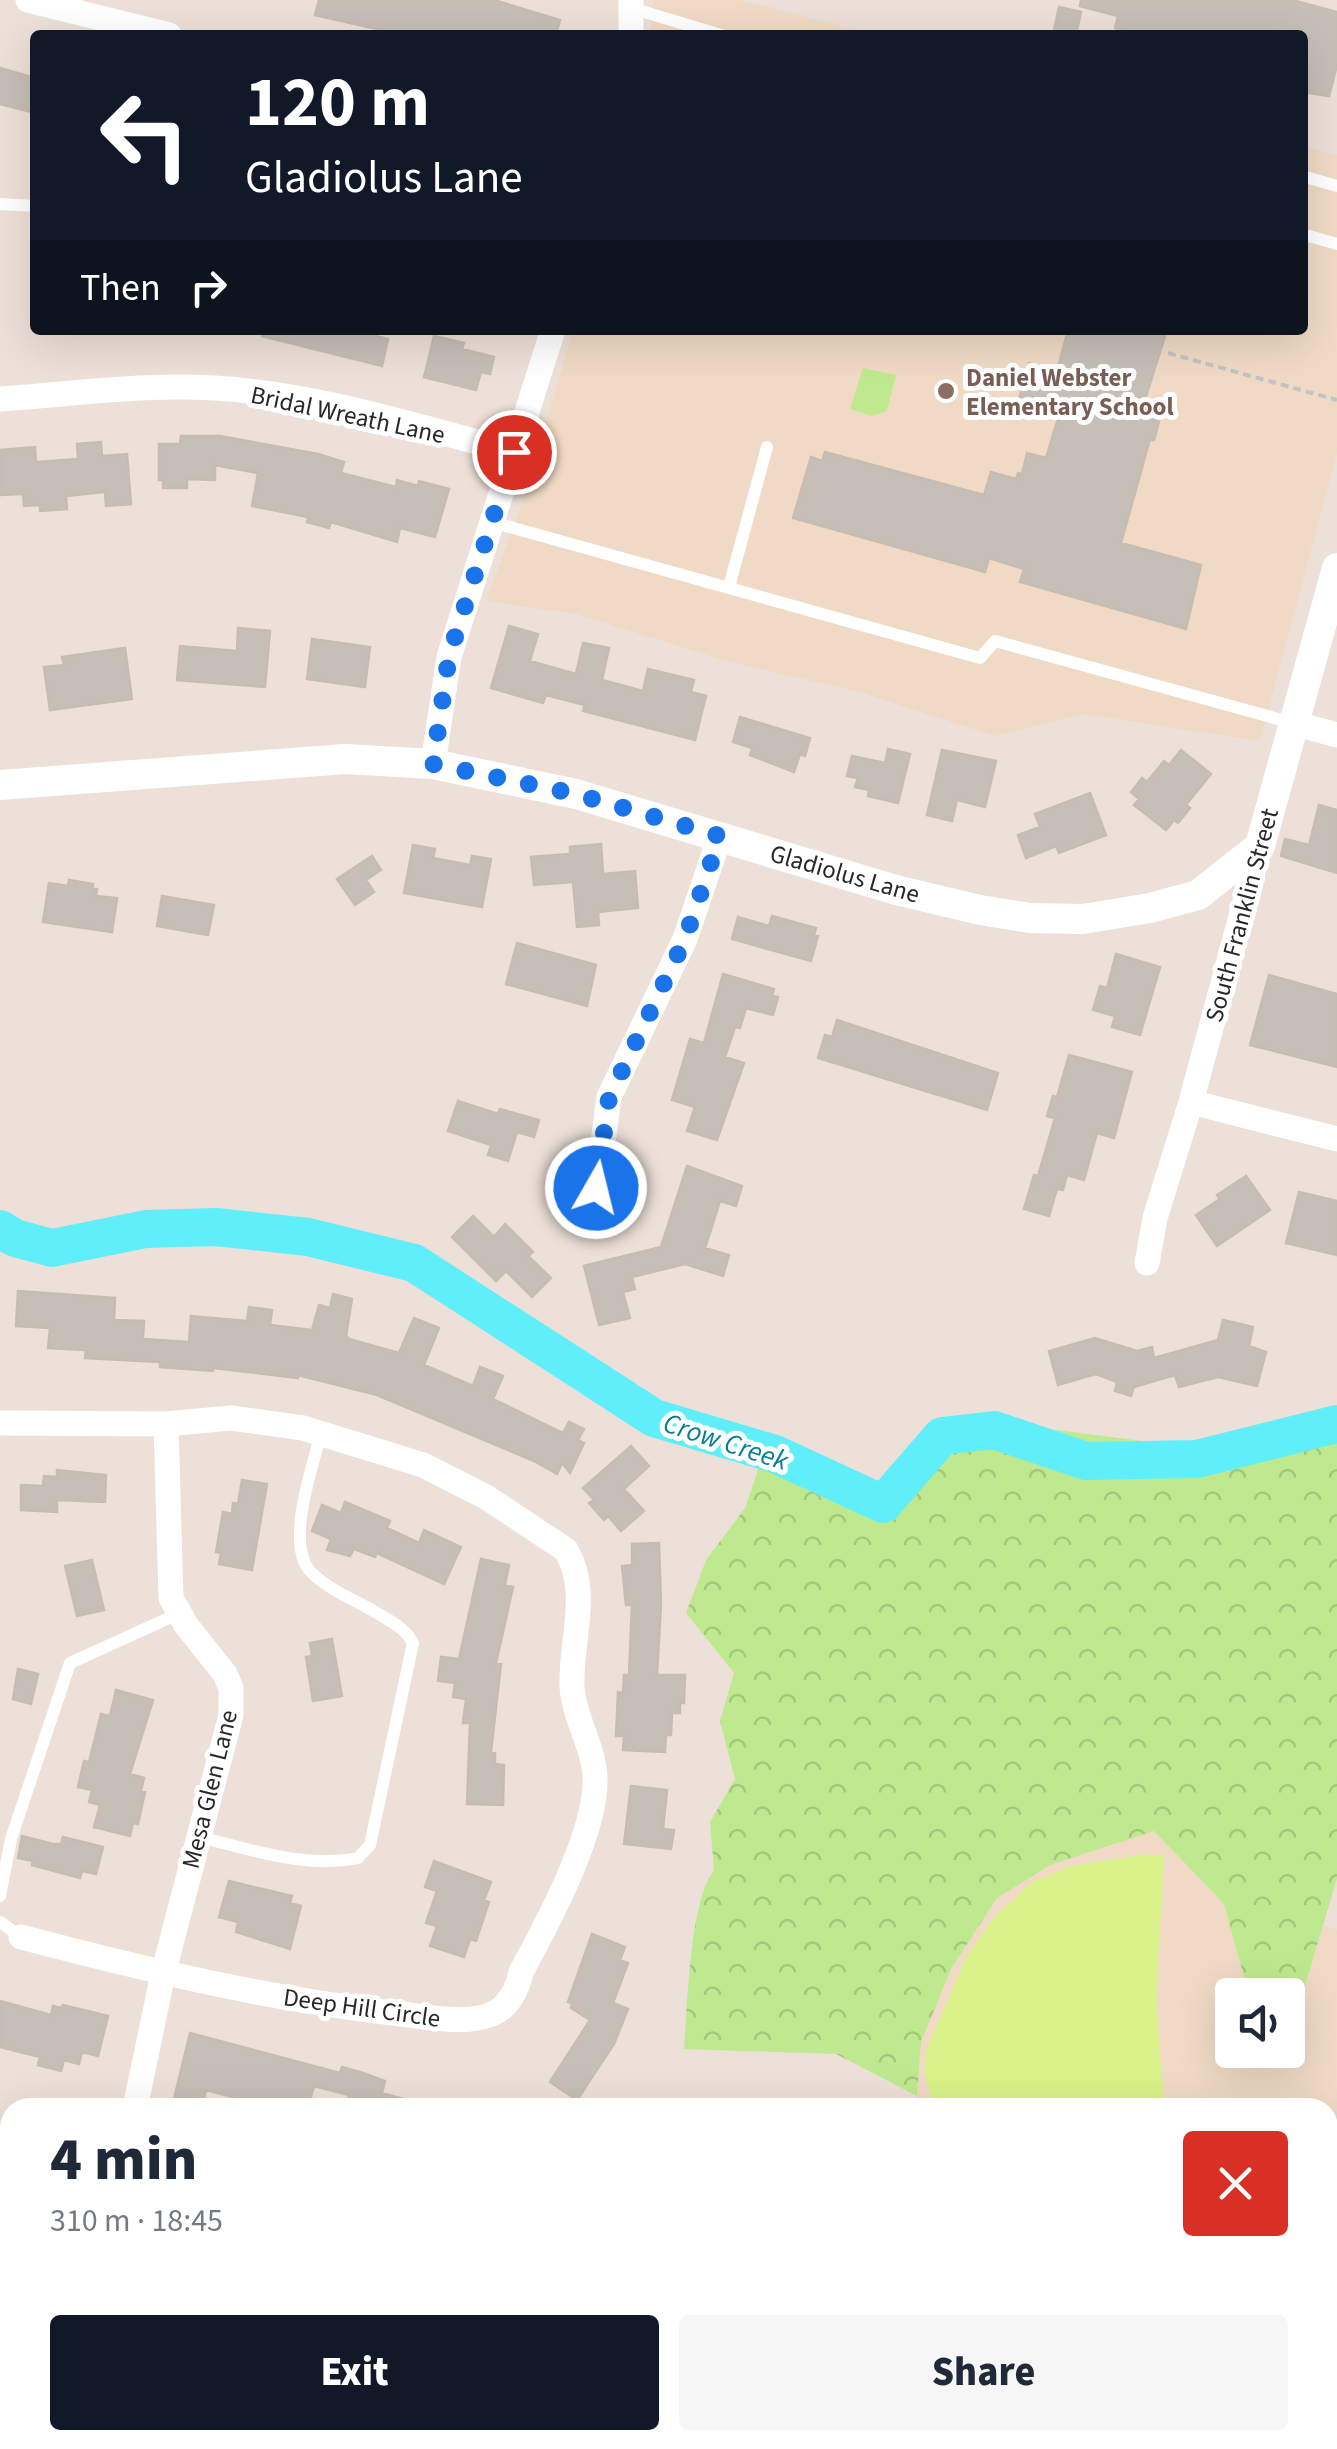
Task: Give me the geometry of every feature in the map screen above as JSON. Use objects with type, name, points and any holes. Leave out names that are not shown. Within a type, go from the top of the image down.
[{"type":"street","points":[[28,0],[149,30]]},
{"type":"street","points":[[631,4],[631,30]]},
{"type":"street","points":[[433,764],[449,656],[551,335]]},
{"type":"street","name":"Bridal Wreath Lane","points":[[0,400],[152,388],[214,388],[288,396],[514,452]]},
{"type":"street","name":"South Franklin Street","points":[[1147,1262],[1154,1218],[1191,1102],[1337,568]]},
{"type":"street","points":[[1293,724],[1337,736]]},
{"type":"street","name":"Gladiolus Lane","points":[[0,784],[345,759],[433,764],[576,794],[896,890],[1030,918],[1084,919],[1150,908],[1198,894],[1260,846]]},
{"type":"street","points":[[596,1188],[609,1098],[685,939],[720,836]]},
{"type":"street","points":[[1191,1102],[1337,1139]]},
{"type":"street","name":"Deep Hill Circle","points":[[3,1423],[166,1424],[231,1418],[321,1433],[423,1464],[486,1497],[566,1550],[574,1562],[579,1588],[572,1690],[595,1778],[590,1811],[560,1898],[519,1984],[493,2014],[456,2020],[348,2008],[163,1974],[11,1930]]},
{"type":"street","name":"Mesa Glen Lane","points":[[137,2098],[163,1974],[231,1714],[231,1688],[171,1598],[166,1424]]},
{"type":"lane","points":[[631,4],[706,30]]},
{"type":"lane","points":[[1308,178],[1337,186]]},
{"type":"lane","points":[[0,204],[30,206]]},
{"type":"lane","points":[[1308,236],[1337,244]]},
{"type":"lane","points":[[729,588],[767,448]]},
{"type":"lane","points":[[491,522],[980,658],[995,642],[1293,724]]},
{"type":"lane","points":[[199,1837],[296,1860],[358,1858],[370,1845],[414,1652],[413,1642],[403,1631],[340,1594],[308,1568],[301,1554],[300,1522],[321,1433]]},
{"type":"lane","points":[[0,1896],[11,1839],[70,1663],[180,1613]]},
{"type":"path","points":[[1168,353],[1337,400]]},
{"type":"shaded area","points":[[653,0],[740,0],[856,30],[650,30]]},
{"type":"shaded area","name":"Daniel Webster Elementary School","points":[[1308,147],[1337,155],[1337,453],[1260,741],[1083,714],[995,736],[863,693],[723,660],[576,614],[486,601],[523,501],[572,335],[1308,335]]},
{"type":"shaded area","points":[[1154,1831],[1224,1904],[1245,1978],[1215,1978],[1215,2068],[1305,2068],[1305,1985],[1323,1926],[1337,1929],[1337,2098],[918,2098],[921,2042],[951,1969],[997,1898],[1050,1865]]},
{"type":"green space","points":[[863,368],[896,375],[887,411],[872,416],[850,409]]},
{"type":"green space","points":[[948,1416],[1212,1450],[1337,1417],[1337,1878],[1305,1986],[1305,1978],[1244,1978],[1224,1904],[1154,1831],[1050,1865],[997,1898],[951,1969],[921,2042],[917,2096],[836,2054],[684,2049],[699,1906],[714,1870],[710,1822],[735,1779],[720,1721],[734,1673],[686,1613],[706,1560],[745,1508],[761,1461],[884,1497]]},
{"type":"green space","points":[[1164,1855],[1156,2001],[1163,2098],[931,2098],[924,2072],[927,2048],[966,1958],[992,1920],[1031,1883],[1071,1866]]},
{"type":"building","points":[[319,0],[494,0],[560,20],[557,30],[381,30],[315,15]]},
{"type":"building","points":[[1081,0],[1292,0],[1337,12],[1337,65],[1329,96],[1308,93],[1308,30],[1122,30],[1115,28],[1118,16],[1080,6]]},
{"type":"building","points":[[1059,7],[1081,12],[1077,30],[1054,30]]},
{"type":"building","points":[[0,68],[30,77],[30,112],[0,104]]},
{"type":"building","points":[[371,335],[388,339],[382,366],[262,336]]},
{"type":"building","points":[[1067,335],[1165,335],[1142,409],[1161,414],[1154,440],[1150,439],[1121,543],[1201,565],[1186,629],[1020,582],[1024,569],[989,558],[985,572],[793,518],[811,457],[822,461],[825,452],[984,495],[991,472],[1016,479],[1018,473],[1022,474],[1027,453],[1046,458],[1059,415],[1018,403],[1029,363],[1057,371]]},
{"type":"building","points":[[434,336],[464,343],[462,349],[494,357],[490,374],[481,372],[476,390],[424,377]]},
{"type":"building","points":[[181,436],[220,436],[318,454],[344,462],[341,473],[396,487],[397,480],[449,489],[435,537],[400,528],[397,542],[331,522],[329,528],[307,522],[308,517],[252,506],[258,473],[215,465],[215,480],[187,479],[187,488],[163,488],[163,480],[159,480],[159,444],[180,444]]},
{"type":"building","points":[[101,442],[102,456],[127,454],[131,504],[106,506],[105,492],[66,496],[67,509],[40,511],[40,505],[24,506],[23,494],[0,495],[0,450],[35,447],[36,462],[78,459],[77,444]]},
{"type":"building","points":[[509,626],[538,634],[530,661],[576,674],[583,643],[609,648],[602,680],[643,691],[648,669],[694,680],[691,692],[706,696],[695,740],[583,711],[585,705],[546,695],[543,703],[491,688]]},
{"type":"building","points":[[238,628],[270,631],[265,687],[177,680],[180,646],[237,651]]},
{"type":"building","points":[[312,639],[370,647],[365,687],[307,679]]},
{"type":"building","points":[[125,648],[132,699],[50,710],[44,667],[64,665],[62,657]]},
{"type":"building","points":[[740,717],[810,738],[805,756],[800,754],[794,772],[750,755],[752,748],[733,742]]},
{"type":"building","points":[[888,749],[910,754],[898,803],[868,796],[869,790],[855,787],[858,778],[847,776],[852,756],[885,763]]},
{"type":"building","points":[[942,750],[996,761],[985,807],[957,800],[952,821],[927,815]]},
{"type":"building","points":[[1181,750],[1211,774],[1186,805],[1190,808],[1178,823],[1174,820],[1166,830],[1134,805],[1139,799],[1131,792],[1142,778],[1147,782],[1164,761],[1169,765]]},
{"type":"building","points":[[1090,793],[1106,835],[1059,853],[1056,846],[1026,858],[1018,835],[1040,827],[1035,814]]},
{"type":"building","points":[[1319,805],[1337,810],[1337,873],[1281,856],[1285,839],[1309,845]]},
{"type":"building","points":[[601,844],[603,874],[635,871],[638,908],[598,912],[599,925],[577,927],[573,882],[534,885],[531,857],[570,854],[570,847]]},
{"type":"building","points":[[413,845],[435,849],[433,858],[470,865],[472,856],[491,859],[482,907],[404,893]]},
{"type":"building","points":[[372,856],[381,870],[366,880],[374,892],[355,905],[337,879]]},
{"type":"building","points":[[69,880],[93,884],[96,896],[117,898],[112,932],[43,922],[49,883],[68,886]]},
{"type":"building","points":[[162,896],[214,905],[208,935],[157,926]]},
{"type":"building","points":[[772,916],[816,928],[814,935],[818,936],[811,961],[732,939],[738,917],[769,926]]},
{"type":"building","points":[[517,943],[596,965],[587,1006],[506,984]]},
{"type":"building","points":[[1116,954],[1160,967],[1140,1035],[1112,1027],[1115,1016],[1093,1010],[1100,986],[1107,988]]},
{"type":"building","points":[[723,974],[774,989],[772,996],[778,997],[773,1015],[746,1008],[740,1028],[735,1027],[725,1057],[744,1063],[717,1140],[687,1131],[695,1107],[672,1100],[690,1039],[704,1043]]},
{"type":"building","points":[[1269,975],[1337,994],[1337,1067],[1250,1045]]},
{"type":"building","points":[[837,1020],[998,1073],[987,1110],[818,1058],[825,1035],[832,1037]]},
{"type":"building","points":[[1069,1055],[1132,1072],[1114,1138],[1097,1133],[1084,1180],[1067,1175],[1063,1190],[1057,1189],[1049,1216],[1024,1209],[1055,1118],[1047,1116]]},
{"type":"building","points":[[458,1101],[498,1114],[500,1109],[539,1120],[534,1137],[517,1132],[508,1161],[488,1155],[491,1145],[448,1131]]},
{"type":"building","points":[[687,1166],[742,1186],[736,1206],[720,1201],[705,1248],[729,1255],[723,1276],[685,1264],[632,1277],[635,1289],[623,1292],[630,1318],[599,1325],[584,1266],[661,1247]]},
{"type":"building","points":[[1246,1176],[1270,1210],[1217,1246],[1196,1215]]},
{"type":"building","points":[[1299,1192],[1337,1201],[1337,1255],[1286,1243]]},
{"type":"building","points":[[473,1216],[494,1237],[505,1224],[533,1252],[528,1256],[551,1278],[532,1297],[506,1271],[496,1281],[452,1237]]},
{"type":"building","points":[[18,1291],[115,1298],[114,1320],[144,1321],[143,1339],[189,1342],[191,1316],[247,1321],[249,1307],[272,1310],[270,1325],[312,1330],[319,1305],[330,1308],[333,1294],[352,1299],[346,1336],[349,1339],[399,1353],[414,1318],[439,1328],[424,1365],[473,1386],[480,1367],[503,1376],[493,1399],[563,1433],[569,1422],[584,1429],[578,1440],[584,1443],[570,1473],[562,1463],[557,1474],[377,1395],[298,1375],[160,1367],[160,1362],[85,1358],[86,1350],[48,1348],[50,1328],[16,1326]]},
{"type":"building","points":[[1223,1320],[1253,1327],[1249,1346],[1266,1352],[1257,1386],[1218,1377],[1179,1387],[1175,1375],[1134,1387],[1131,1396],[1115,1391],[1117,1382],[1096,1374],[1058,1385],[1049,1351],[1095,1338],[1137,1351],[1152,1347],[1154,1358],[1218,1340]]},
{"type":"building","points":[[631,1446],[649,1466],[624,1489],[644,1511],[621,1531],[608,1516],[604,1520],[589,1503],[594,1500],[583,1488]]},
{"type":"building","points":[[57,1470],[106,1475],[105,1502],[57,1500],[57,1512],[21,1510],[21,1485],[43,1486],[44,1476],[57,1477]]},
{"type":"building","points":[[242,1480],[267,1484],[252,1570],[219,1564],[221,1553],[216,1552],[223,1512],[232,1514],[233,1503],[238,1504]]},
{"type":"building","points":[[345,1502],[390,1521],[387,1528],[419,1543],[424,1530],[461,1547],[444,1584],[377,1553],[375,1557],[354,1549],[350,1556],[327,1550],[331,1539],[312,1531],[322,1505],[341,1513]]},
{"type":"building","points":[[659,1543],[657,1675],[685,1675],[684,1703],[680,1703],[680,1713],[672,1713],[665,1752],[623,1750],[624,1736],[616,1736],[618,1692],[623,1693],[624,1675],[629,1675],[632,1605],[626,1605],[622,1566],[632,1565],[632,1544]]},
{"type":"building","points":[[481,1559],[509,1565],[505,1585],[513,1587],[496,1663],[501,1664],[491,1752],[495,1753],[495,1764],[504,1765],[503,1805],[467,1804],[470,1723],[463,1723],[466,1699],[453,1697],[455,1683],[438,1681],[441,1657],[459,1659]]},
{"type":"building","points":[[92,1560],[104,1610],[77,1616],[65,1566]]},
{"type":"building","points":[[332,1639],[342,1696],[313,1701],[306,1657],[312,1656],[310,1643]]},
{"type":"building","points":[[18,1669],[38,1674],[31,1704],[13,1699]]},
{"type":"building","points":[[116,1690],[153,1700],[130,1774],[144,1778],[141,1791],[145,1792],[138,1824],[133,1823],[130,1836],[94,1827],[100,1805],[89,1802],[92,1790],[78,1787],[101,1714],[110,1716]]},
{"type":"building","points":[[631,1786],[667,1790],[663,1829],[674,1830],[671,1849],[624,1844]]},
{"type":"building","points":[[22,1836],[53,1844],[61,1844],[63,1837],[103,1847],[96,1874],[82,1871],[80,1878],[18,1858]]},
{"type":"building","points":[[434,1861],[491,1882],[476,1941],[470,1939],[464,1957],[430,1946],[437,1926],[426,1923],[437,1891],[425,1887]]},
{"type":"building","points":[[229,1881],[292,1896],[290,1903],[301,1906],[290,1949],[236,1932],[238,1922],[219,1917]]},
{"type":"building","points":[[592,1934],[625,1947],[620,1960],[628,1963],[613,2003],[628,2009],[614,2044],[578,2098],[550,2082],[590,2020],[568,2002]]},
{"type":"building","points":[[0,2001],[51,2015],[53,2006],[63,2005],[108,2016],[98,2056],[82,2052],[79,2064],[64,2060],[61,2071],[38,2065],[40,2057],[0,2047]]},
{"type":"building","points":[[190,2033],[340,2073],[342,2067],[363,2073],[385,2081],[382,2093],[400,2098],[348,2098],[349,2095],[314,2086],[311,2098],[236,2098],[206,2090],[204,2098],[174,2098]]},
{"type":"waterway","name":"Crow Creek","points":[[0,1229],[15,1238],[52,1248],[146,1229],[216,1227],[308,1237],[414,1263],[654,1418],[775,1454],[883,1504],[942,1436],[994,1430],[1086,1461],[1197,1459],[1337,1424]]},
{"type":"place","name":"Daniel Webster Elementary School","points":[[946,391]]},
{"type":"route","points":[[514,452],[449,656],[433,764],[576,794],[720,836],[685,939],[609,1098],[596,1188]]}]
